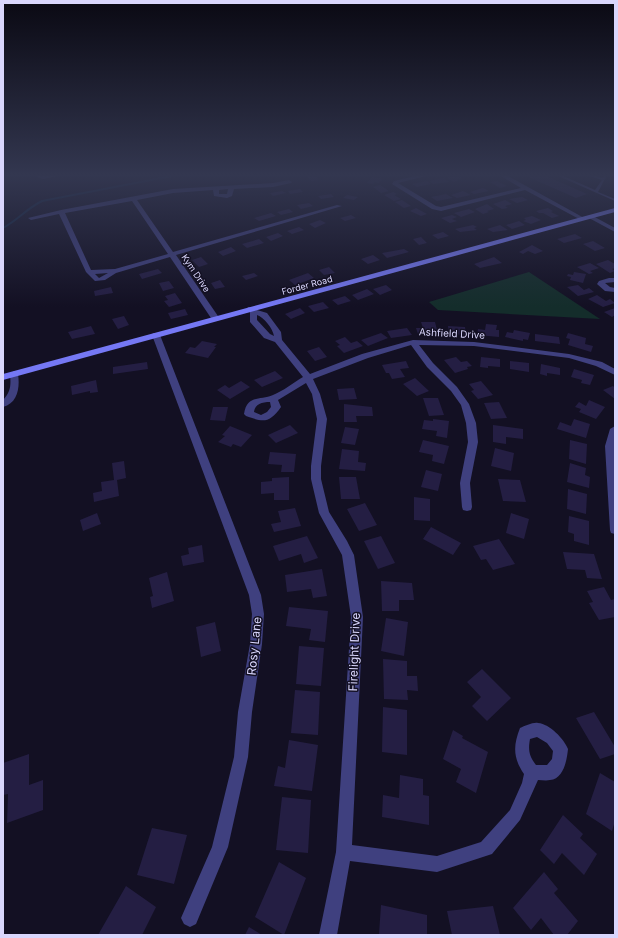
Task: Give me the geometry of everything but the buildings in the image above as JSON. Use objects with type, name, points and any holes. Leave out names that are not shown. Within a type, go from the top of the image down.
[{"type":"main road","name":"Forder Road","points":[[3,377],[584,219]]},
{"type":"street","points":[[64,219],[89,272],[97,280],[109,276],[115,271]]},
{"type":"street","name":"Kym Drive","points":[[147,219],[216,319]]},
{"type":"street","points":[[89,272],[115,271],[295,219]]},
{"type":"street","points":[[589,219],[615,230]]},
{"type":"street","points":[[615,280],[604,280],[601,284],[608,289],[615,290]]},
{"type":"street","name":"Firelight Drive","points":[[252,310],[264,315],[277,332],[278,340],[308,378],[316,394],[322,419],[316,466],[316,479],[324,513],[348,555],[357,617],[344,852],[328,935]]},
{"type":"street","name":"Rosy Lane","points":[[156,335],[255,595],[258,614],[256,644],[245,712],[241,757],[220,847],[190,918]]},
{"type":"street","points":[[413,342],[430,365],[454,389],[465,404],[471,423],[473,442],[465,483],[467,507]]},
{"type":"street","name":"Ashfield Drive","points":[[273,399],[308,378],[365,356],[413,342],[474,344],[569,356],[599,364],[615,372]]},
{"type":"street","points":[[3,404],[14,394],[16,385],[14,374]]},
{"type":"street","points":[[615,429],[610,446],[615,530]]},
{"type":"street","points":[[344,852],[437,864],[486,848],[515,815],[529,784],[532,772]]},
{"type":"green space","points":[[529,272],[600,319],[438,310],[429,302]]},
{"type":"waterway","points":[[3,228],[17,219]]}]
